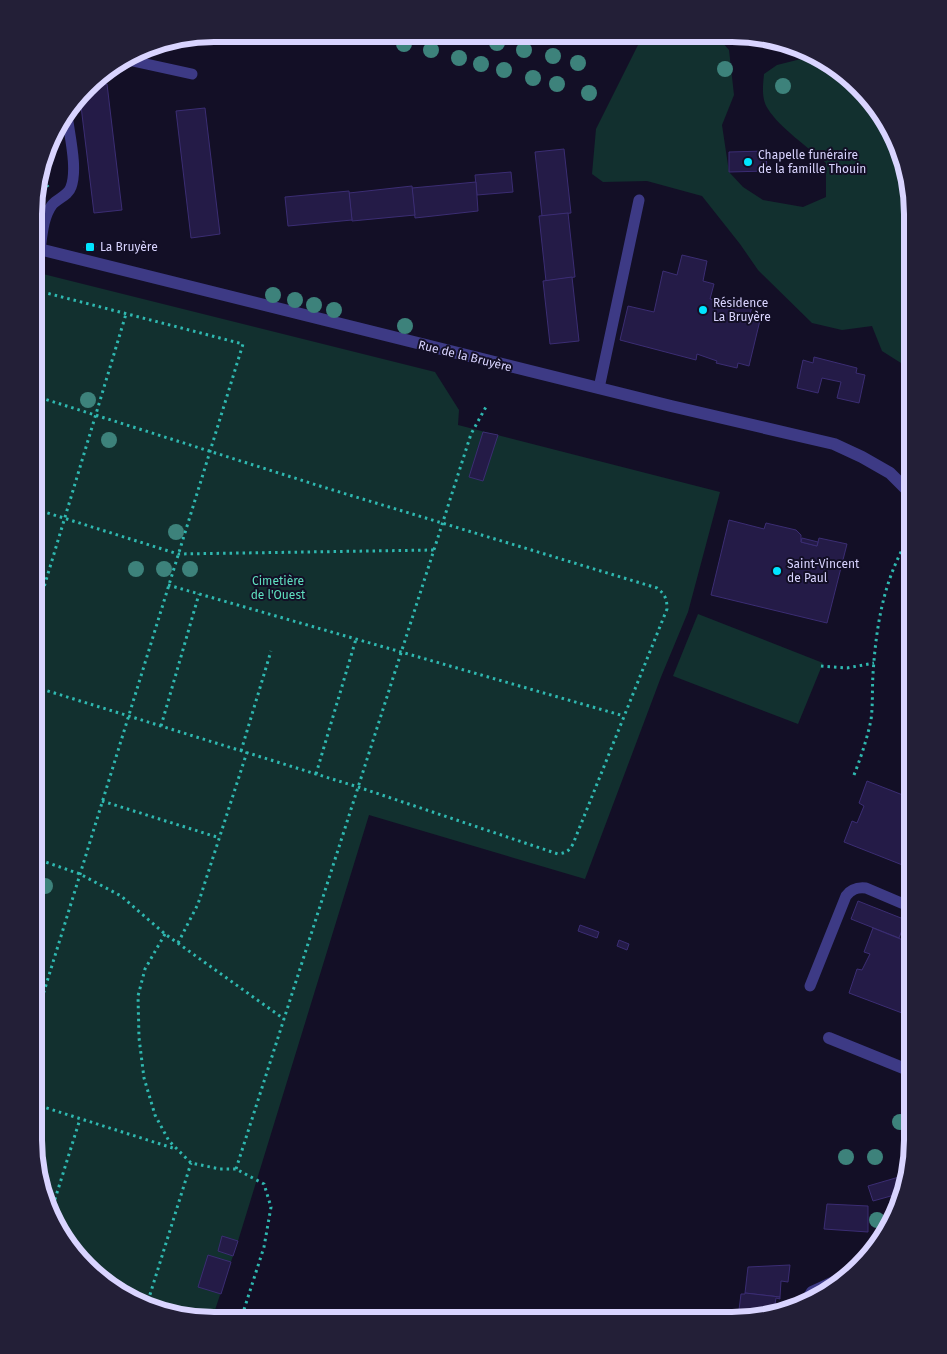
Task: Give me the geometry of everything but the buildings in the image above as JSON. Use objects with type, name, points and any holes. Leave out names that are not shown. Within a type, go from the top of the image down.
[{"type":"street","name":"Rue de la Bruyère","points":[[42,250],[354,329],[834,444],[890,473],[905,487]]},
{"type":"street","points":[[829,1038],[904,1068]]},
{"type":"lane","points":[[136,62],[192,74]]},
{"type":"lane","points":[[42,232],[51,207],[56,201],[66,195],[71,187],[74,169],[68,125]]},
{"type":"lane","points":[[599,388],[639,200]]},
{"type":"lane","points":[[810,986],[849,892],[860,887],[866,888],[904,904]]},
{"type":"path","points":[[42,292],[243,344],[42,998]]},
{"type":"path","points":[[42,593],[126,314]]},
{"type":"path","points":[[42,398],[657,588],[664,594],[667,602],[666,609],[573,844],[570,850],[558,854],[358,787],[42,689]]},
{"type":"path","points":[[236,1169],[471,434],[487,405]]},
{"type":"path","points":[[42,511],[178,554],[434,550]]},
{"type":"path","points":[[854,775],[863,752],[871,718],[877,625],[884,597],[905,546]]},
{"type":"path","points":[[168,585],[624,716]]},
{"type":"path","points":[[161,726],[200,594]]},
{"type":"path","points":[[316,774],[356,639]]},
{"type":"path","points":[[240,751],[271,651]]},
{"type":"path","points":[[821,666],[847,668],[874,663]]},
{"type":"path","points":[[178,943],[198,904],[247,752]]},
{"type":"path","points":[[102,801],[220,838]]},
{"type":"path","points":[[42,861],[80,874],[121,896],[165,934],[284,1019]]},
{"type":"path","points":[[165,934],[145,969],[138,996],[139,1038],[144,1078],[155,1115],[169,1141],[191,1163],[220,1169],[236,1169],[264,1184],[271,1207],[264,1248],[243,1312]]},
{"type":"path","points":[[42,1107],[178,1150]]},
{"type":"path","points":[[54,1201],[80,1119]]},
{"type":"path","points":[[149,1298],[191,1163]]},
{"type":"green space","points":[[640,42],[722,42],[729,50],[734,95],[722,125],[729,172],[743,187],[763,200],[803,207],[826,197],[826,163],[787,130],[768,109],[763,96],[764,74],[777,65],[801,58],[837,78],[862,101],[875,119],[887,139],[901,181],[905,215],[905,360],[901,363],[882,351],[872,326],[842,330],[812,323],[758,270],[702,196],[647,181],[603,182],[592,174],[596,129]]},
{"type":"green space","name":"Cimetière de l'Ouest","points":[[42,274],[435,372],[459,410],[458,425],[720,492],[688,612],[661,677],[585,879],[369,815],[214,1312],[170,1306],[129,1288],[101,1269],[85,1253],[60,1215],[46,1173],[42,1139]]},
{"type":"green space","points":[[698,614],[823,663],[798,724],[673,676]]},
{"type":"place","name":"Chapelle funéraire de la famille Thouin","points":[[748,162]]},
{"type":"place","name":"La Bruyère","points":[[90,247]]},
{"type":"place","name":"Résidence La Bruyère","points":[[703,310]]},
{"type":"place","name":"Saint-Vincent de Paul","points":[[777,571]]}]
